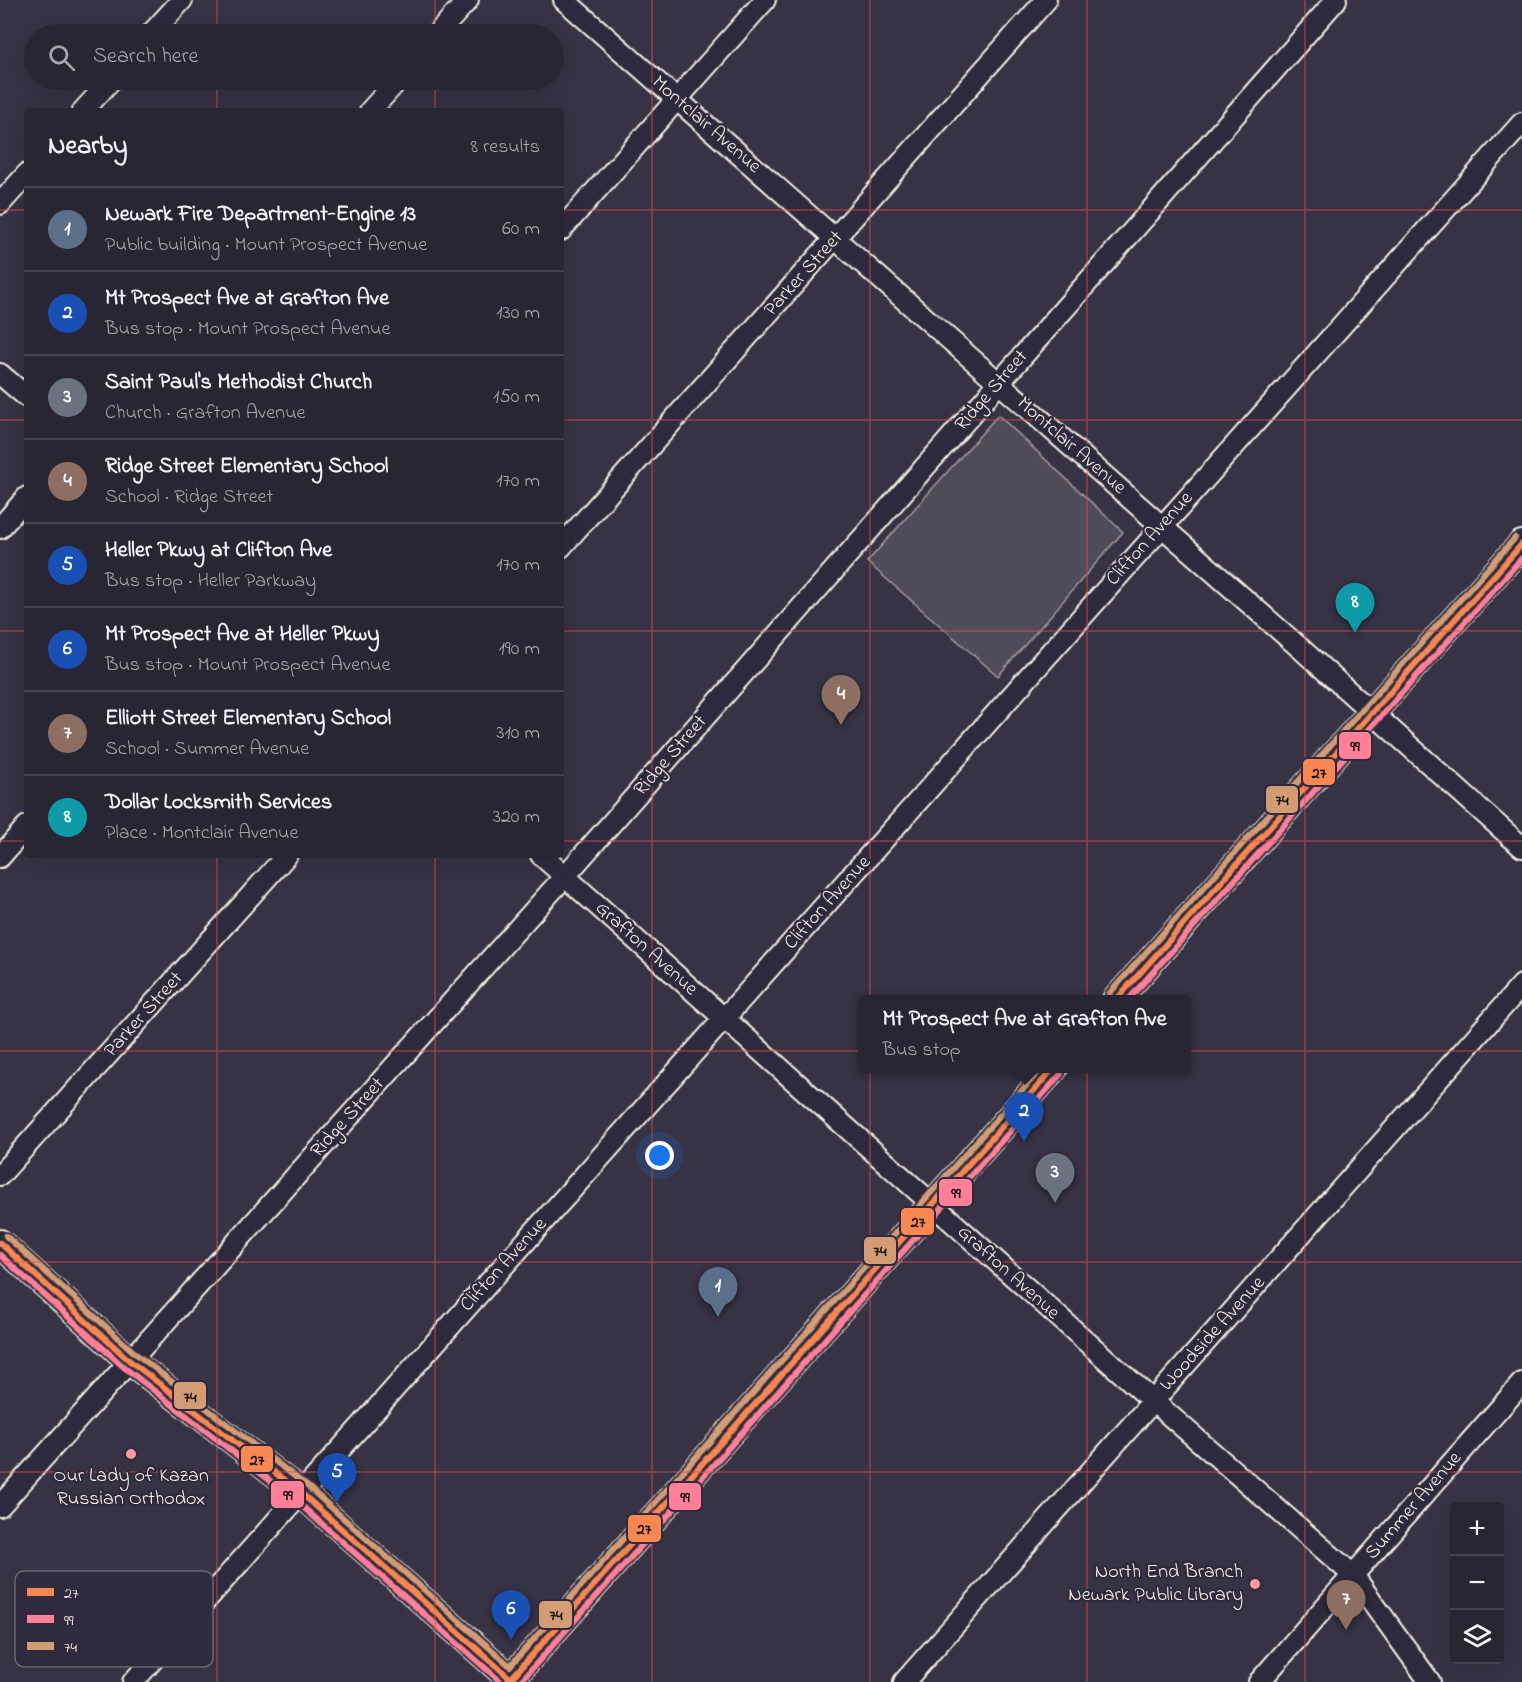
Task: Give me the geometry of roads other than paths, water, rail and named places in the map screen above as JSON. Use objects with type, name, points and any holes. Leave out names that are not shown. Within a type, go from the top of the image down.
[{"type":"main road","points":[[1120,995],[1522,544]]},
{"type":"main road","points":[[0,1243],[130,1361],[301,1493],[511,1681],[1050,1073]]},
{"type":"street","points":[[160,24],[182,0]]},
{"type":"street","points":[[446,24],[468,0]]},
{"type":"street","name":"Montclair Avenue","points":[[564,0],[1372,711],[1522,847]]},
{"type":"street","points":[[564,227],[765,0]]},
{"type":"street","name":"Parker Street","points":[[564,544],[1046,0]]},
{"type":"street","name":"Ridge Street","points":[[0,1506],[565,876],[1336,0]]},
{"type":"street","points":[[86,108],[102,90]]},
{"type":"street","points":[[373,108],[389,90]]},
{"type":"street","name":"Clifton Avenue","points":[[213,1593],[1162,526],[1519,134]]},
{"type":"street","points":[[0,204],[24,177]]},
{"type":"street","points":[[0,374],[24,394]]},
{"type":"street","points":[[0,528],[24,500]]},
{"type":"street","points":[[0,857],[24,829]]},
{"type":"street","name":"Parker Street","points":[[0,1175],[284,858]]},
{"type":"street","name":"Grafton Avenue","points":[[545,858],[1153,1401],[1353,1575],[1430,1682]]},
{"type":"street","name":"Woodside Avenue","points":[[904,1682],[1522,985]]},
{"type":"street","name":"Summer Avenue","points":[[1259,1682],[1520,1390]]},
{"type":"street","name":"Clifton Avenue","points":[[134,1682],[147,1667]]},
{"type":"place","name":"Dollar Locksmith Services","points":[[1355,633]]},
{"type":"place","name":"Ridge Street Elementary School","points":[[841,725]]},
{"type":"place","name":"Mt Prospect Ave at Grafton Ave","points":[[1024,1142]]},
{"type":"place","name":"Saint Paul's Methodist Church","points":[[1055,1203]]},
{"type":"place","name":"Newark Fire Department-Engine 13","points":[[718,1317]]},
{"type":"place","name":"Our Lady of Kazan Russian Orthodox","points":[[131,1454]]},
{"type":"place","name":"Heller Pkwy at Clifton Ave","points":[[337,1503]]},
{"type":"place","name":"North End Branch Newark Public Library","points":[[1255,1584]]},
{"type":"place","name":"Elliott Street Elementary School","points":[[1346,1630]]},
{"type":"place","name":"Mt Prospect Ave at Heller Pkwy","points":[[511,1640]]}]
